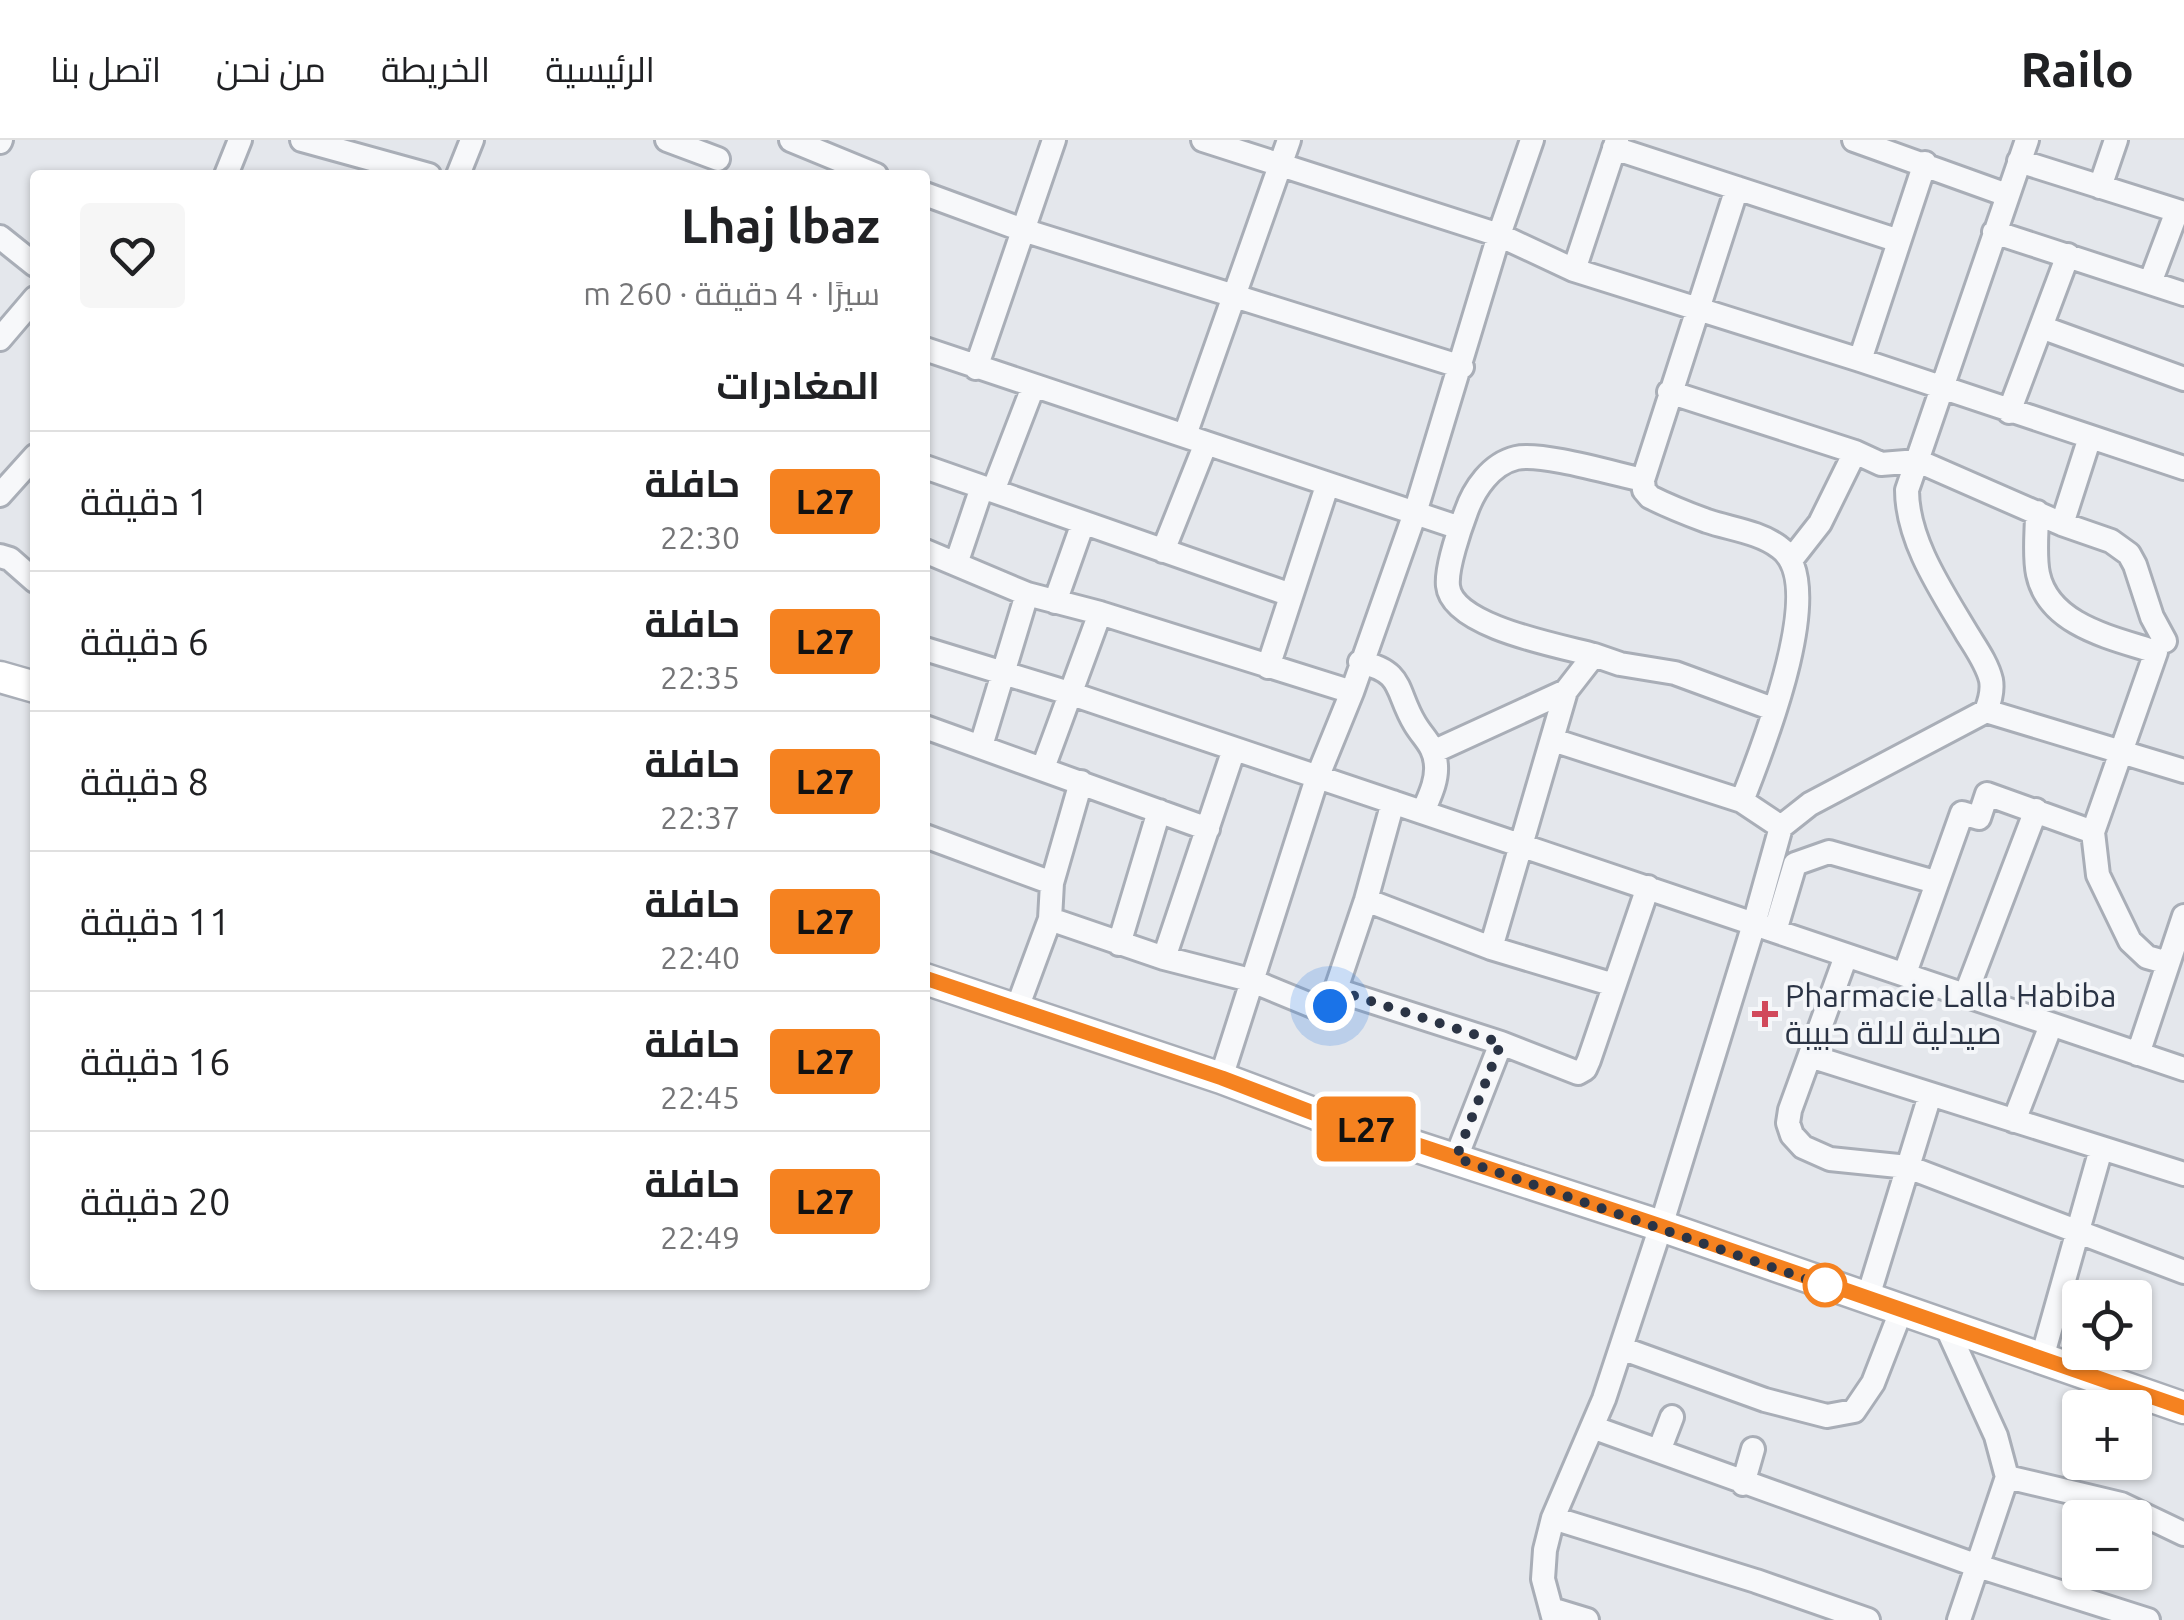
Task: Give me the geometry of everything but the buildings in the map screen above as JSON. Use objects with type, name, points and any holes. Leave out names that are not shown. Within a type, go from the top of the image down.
[{"type":"street","points":[[228,170],[240,140]]},
{"type":"street","points":[[302,140],[411,170]]},
{"type":"street","points":[[460,170],[472,140]]},
{"type":"street","points":[[667,140],[718,158]]},
{"type":"street","points":[[792,140],[864,170]]},
{"type":"street","points":[[976,368],[1054,140]]},
{"type":"street","points":[[1203,140],[1499,235],[1574,270],[2184,468]]},
{"type":"street","points":[[1162,551],[1234,294],[1289,140]]},
{"type":"street","points":[[1222,1078],[1317,778],[1415,513],[1499,235],[1532,140]]},
{"type":"street","points":[[1854,140],[2008,195]]},
{"type":"street","points":[[2100,187],[2116,140]]},
{"type":"street","points":[[1574,270],[1616,144],[1899,241]]},
{"type":"street","points":[[1986,711],[1992,683],[1926,559],[1907,510],[1908,490],[2023,150],[2100,187],[2181,212],[2150,283]]},
{"type":"street","points":[[1860,360],[1925,163]]},
{"type":"street","points":[[1737,188],[1643,480],[1644,490],[1650,496],[1707,521],[1760,537],[1782,548],[1797,566],[1800,613],[1742,801]]},
{"type":"street","points":[[930,196],[1023,230],[1462,367]]},
{"type":"street","points":[[1994,232],[2184,294]]},
{"type":"street","points":[[0,237],[30,261]]},
{"type":"street","points":[[2010,412],[2068,255]]},
{"type":"street","points":[[0,339],[30,304]]},
{"type":"street","points":[[2042,328],[2184,378]]},
{"type":"street","points":[[930,351],[1460,528]]},
{"type":"street","points":[[956,564],[1033,387]]},
{"type":"street","points":[[1669,392],[1855,452],[1881,464],[1918,461],[2062,524],[2111,541],[2128,554],[2152,617],[2168,642]]},
{"type":"street","points":[[2062,524],[2090,437]]},
{"type":"street","points":[[1791,560],[1820,523],[1855,452]]},
{"type":"street","points":[[1643,480],[1578,466],[1512,458],[1494,468],[1472,495],[1460,528],[1448,586],[1456,602],[1478,620],[1620,664],[1675,673],[1773,709]]},
{"type":"street","points":[[0,495],[30,462]]},
{"type":"street","points":[[930,470],[1291,594]]},
{"type":"street","points":[[1268,668],[1327,486]]},
{"type":"street","points":[[2038,512],[2038,573],[2044,592],[2066,618],[2168,642]]},
{"type":"street","points":[[1056,602],[1083,523]]},
{"type":"street","points":[[930,553],[1027,594],[1100,612],[1352,692]]},
{"type":"street","points":[[0,556],[10,559],[30,577]]},
{"type":"street","points":[[981,746],[1027,594]]},
{"type":"street","points":[[1043,768],[1100,612]]},
{"type":"street","points":[[2168,642],[2093,832],[2098,875],[2130,941],[2147,957],[2168,963]]},
{"type":"street","points":[[930,651],[1069,693],[2184,1069]]},
{"type":"street","points":[[1491,948],[1566,691],[1594,655]]},
{"type":"street","points":[[1360,662],[1378,666],[1394,677],[1414,723],[1434,750],[1436,771],[1423,812]]},
{"type":"street","points":[[0,677],[30,686]]},
{"type":"street","points":[[1434,750],[1566,691]]},
{"type":"street","points":[[1764,928],[1781,826],[1810,804],[1986,711],[2184,771]]},
{"type":"street","points":[[930,729],[1208,829]]},
{"type":"street","points":[[1553,740],[1742,801],[1781,826]]},
{"type":"street","points":[[1164,958],[1234,749]]},
{"type":"street","points":[[1016,1011],[1050,919],[1052,883],[1081,782]]},
{"type":"street","points":[[1906,973],[1962,812],[1979,818],[1987,794],[2093,832]]},
{"type":"street","points":[[1050,919],[1164,958],[1250,980],[1320,1009],[1330,1006],[1366,900],[1393,802]]},
{"type":"street","points":[[1965,996],[2036,810]]},
{"type":"street","points":[[1120,944],[1159,811]]},
{"type":"street","points":[[930,838],[1052,883]]},
{"type":"street","points":[[1587,1620],[1552,1615],[1543,1579],[1544,1550],[1552,1518],[1621,1348],[1764,928],[1795,864],[1829,852],[1935,882]]},
{"type":"street","points":[[1336,990],[1501,1043],[1578,1073],[1589,1060],[1648,887]]},
{"type":"street","points":[[1366,900],[1491,948],[1614,985]]},
{"type":"street","points":[[2138,1054],[2184,916]]},
{"type":"street","points":[[1846,956],[1790,1110],[1788,1123],[1792,1135],[1803,1147],[1830,1159],[1908,1167],[2184,1272]]},
{"type":"street","points":[[930,980],[1222,1078],[1316,1114],[1661,1226],[2184,1408]]},
{"type":"street","points":[[2014,1121],[2051,1024]]},
{"type":"street","points":[[1456,1158],[1501,1043]]},
{"type":"street","points":[[1810,1056],[2184,1174]]},
{"type":"street","points":[[1867,1300],[1930,1094]]},
{"type":"street","points":[[2042,1358],[2101,1150]]},
{"type":"street","points":[[1621,1348],[1765,1400],[1827,1416],[1854,1411],[1864,1397],[1901,1311]]},
{"type":"street","points":[[1946,1326],[1996,1436],[2008,1477],[1959,1620]]},
{"type":"street","points":[[1660,1452],[1672,1417]]},
{"type":"street","points":[[1592,1427],[1978,1566],[2148,1620]]},
{"type":"street","points":[[1743,1484],[1753,1449]]},
{"type":"street","points":[[2008,1477],[2121,1504],[2184,1534]]},
{"type":"street","points":[[1552,1518],[1756,1580],[1868,1620]]},
{"type":"bus line","name":"L27","points":[[930,980],[1222,1078],[1316,1114],[1661,1226],[2184,1408]]},
{"type":"place","name":"Pharmacie Lalla Habiba صيدلية لالة حبيبة","points":[[1765,1014]]},
{"type":"route","points":[[1330,1006],[1336,990],[1501,1043],[1456,1158],[1832,1288],[1825,1285]]}]
